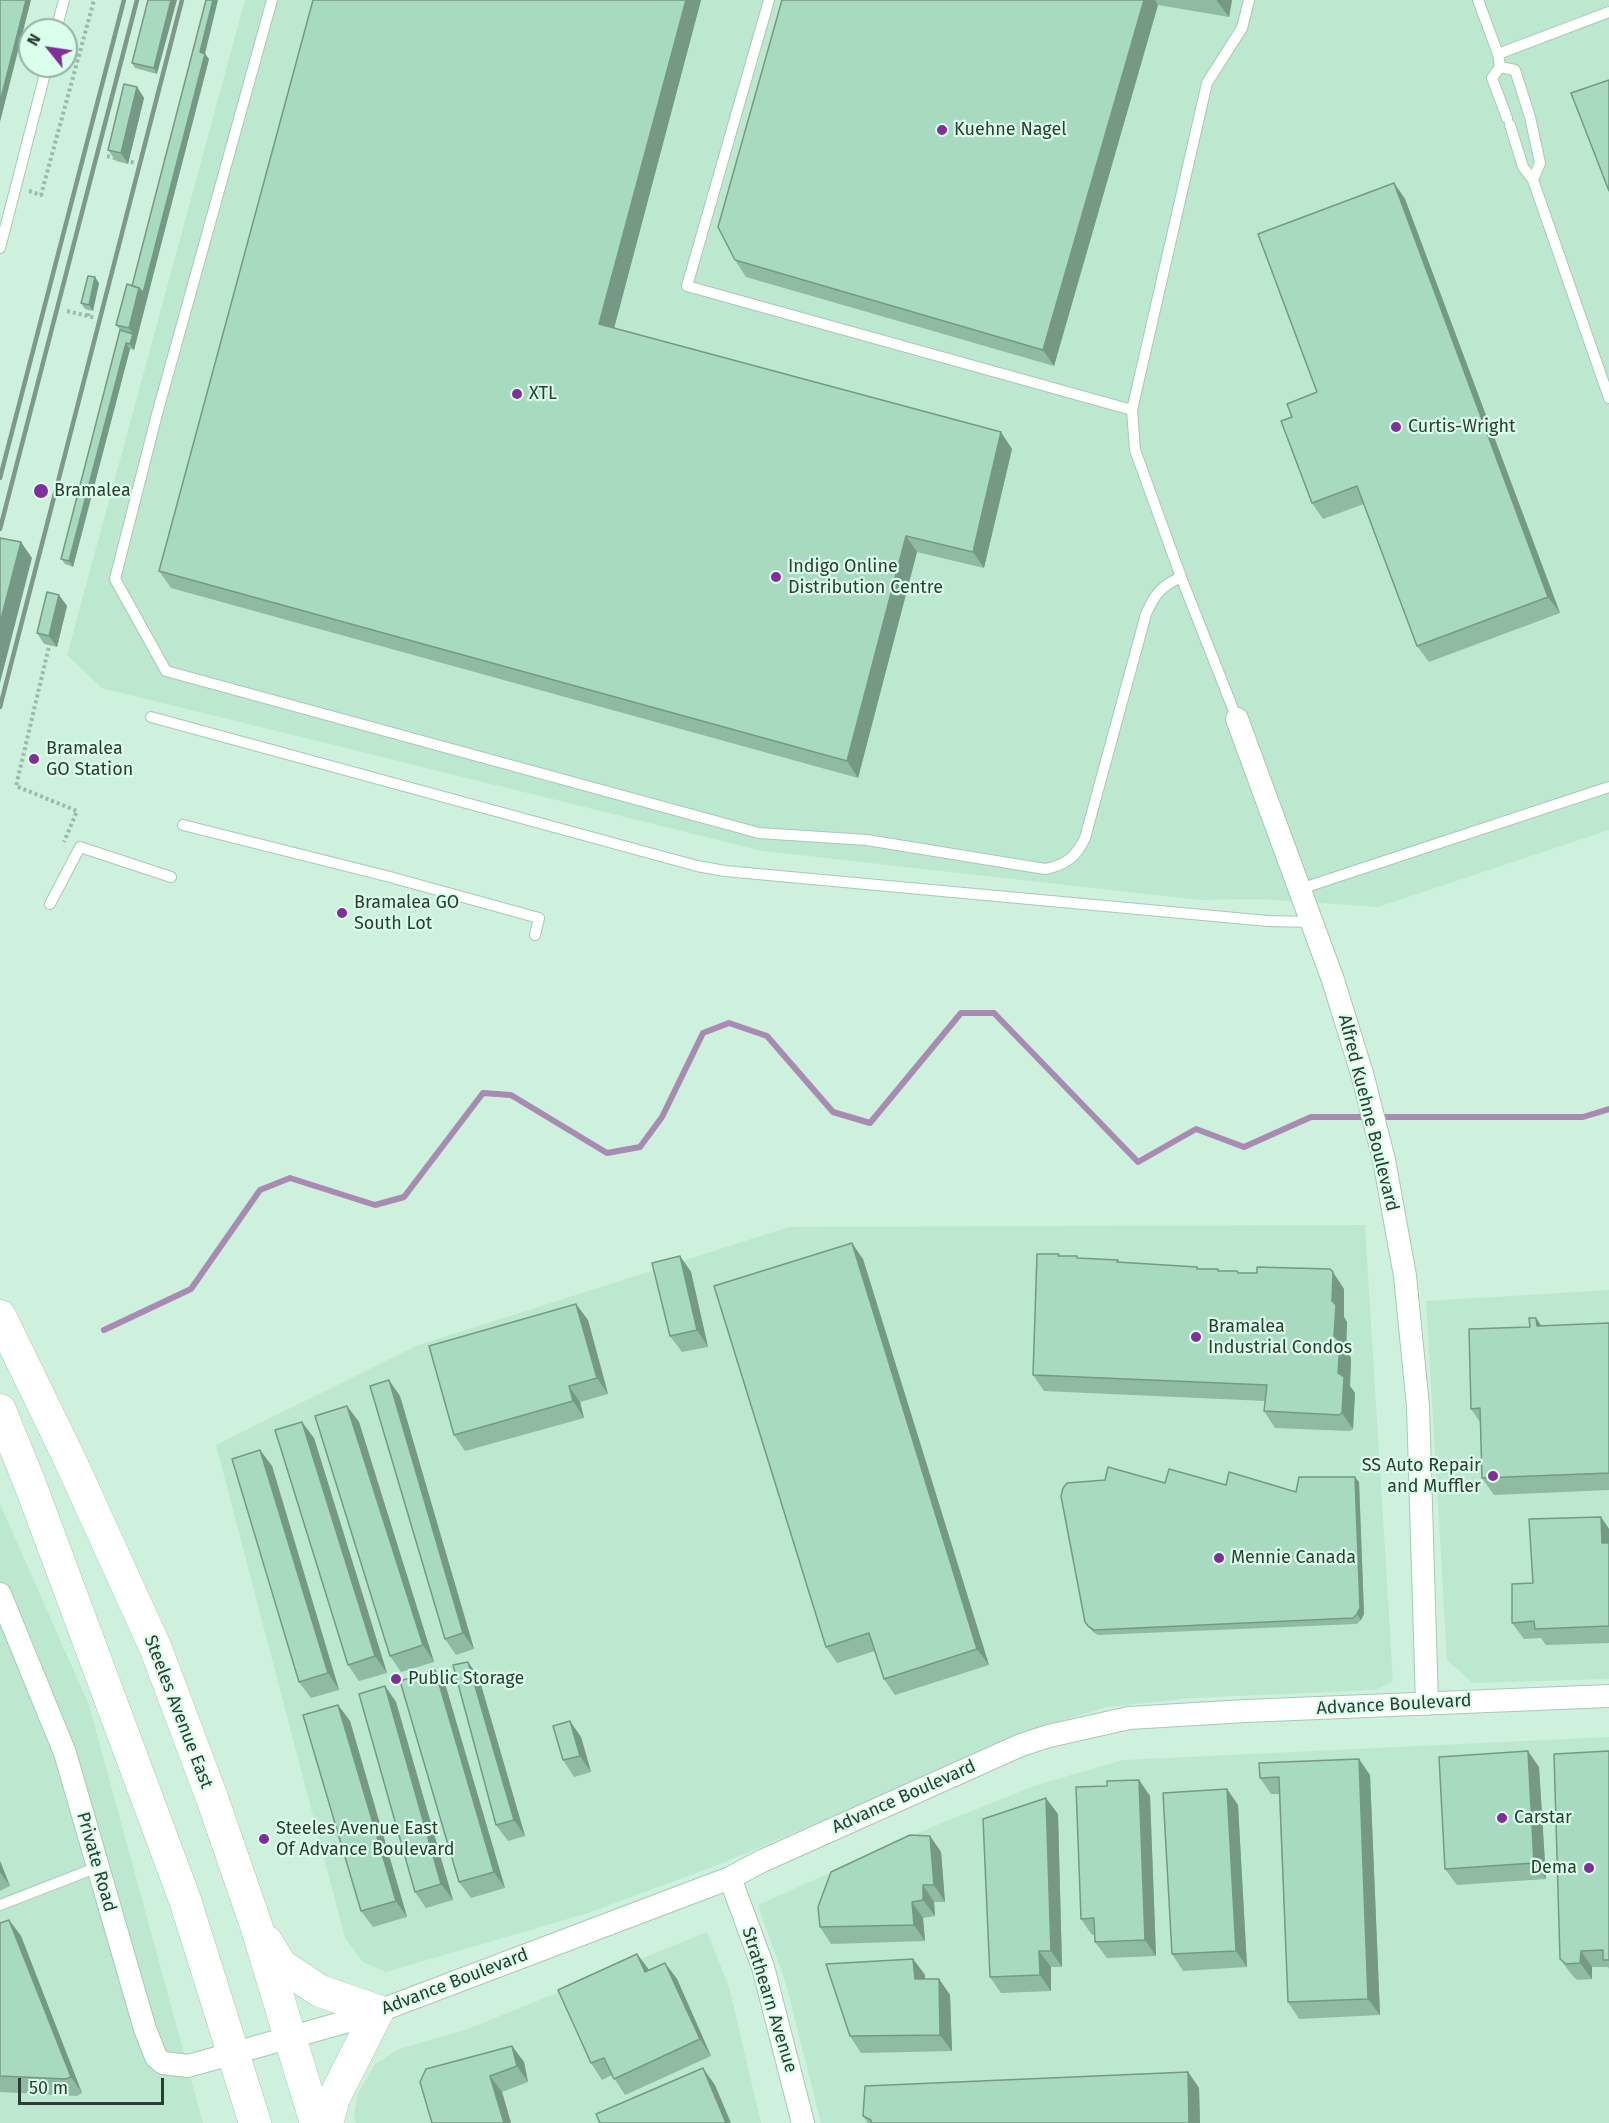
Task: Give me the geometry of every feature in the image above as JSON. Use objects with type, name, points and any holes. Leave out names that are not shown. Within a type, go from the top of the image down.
[{"type":"main road","name":"Steeles Avenue East","points":[[0,1316],[70,1460],[156,1649],[212,1798],[257,1928],[316,2123]]},
{"type":"main road","points":[[0,1410],[185,1899],[255,2123]]},
{"type":"main road","points":[[257,1928],[281,1965],[320,1991],[378,2011],[333,2098],[327,2123]]},
{"type":"street","name":"Alfred Kuehne Boulevard","points":[[1237,719],[1333,980],[1363,1077],[1384,1160],[1405,1276],[1418,1406],[1428,1704]]},
{"type":"street","name":"Private Road","points":[[0,1594],[65,1753],[144,2029],[156,2057],[163,2063],[188,2066],[234,2054]]},
{"type":"street","name":"Advance Boulevard","points":[[234,2054],[378,2011],[730,1878],[762,1861],[991,1757],[1049,1736],[1129,1718],[1609,1696]]},
{"type":"street","name":"Strathearn Avenue","points":[[730,1878],[763,1967],[803,2123]]},
{"type":"lane","points":[[59,18],[64,0]]},
{"type":"lane","points":[[272,0],[157,414],[116,579],[166,671],[759,833],[867,840],[1045,869],[1059,866],[1070,860],[1080,850],[1146,614],[1155,594],[1181,577]]},
{"type":"lane","points":[[769,0],[687,285],[1132,410]]},
{"type":"lane","points":[[1237,719],[1181,577],[1135,450],[1132,410],[1207,83],[1242,28],[1249,0]]},
{"type":"lane","points":[[1478,0],[1498,54],[1500,67],[1492,78],[1523,167],[1533,180],[1609,398]]},
{"type":"lane","points":[[1498,54],[1609,12]]},
{"type":"lane","points":[[1500,67],[1515,70],[1530,117],[1540,163],[1533,180]]},
{"type":"lane","points":[[0,248],[44,78]]},
{"type":"lane","points":[[151,717],[697,866],[737,872],[1244,919],[1312,922]]},
{"type":"lane","points":[[1300,889],[1609,787]]},
{"type":"lane","points":[[183,825],[390,877],[539,918],[535,935]]},
{"type":"lane","points":[[50,904],[80,847],[171,878]]},
{"type":"lane","points":[[0,1905],[98,1867]]},
{"type":"path","points":[[25,189],[41,195],[94,0]]},
{"type":"path","points":[[107,156],[135,163]]},
{"type":"path","points":[[88,316],[91,299]]},
{"type":"path","points":[[67,311],[96,318]]},
{"type":"path","points":[[51,638],[16,786],[77,811],[60,851]]},
{"type":"path","points":[[40,646],[48,648]]},
{"type":"shaded area","points":[[245,0],[1609,0],[1609,830],[1378,907],[1259,899],[1200,900],[763,851],[102,688],[67,655]]},
{"type":"shaded area","points":[[1365,1225],[1393,1681],[1376,1690],[1192,1698],[1107,1707],[1047,1725],[718,1865],[585,1914],[386,1972],[363,1962],[345,1938],[216,1445],[416,1346],[789,1227]]},
{"type":"shaded area","points":[[1609,1290],[1609,1679],[1473,1683],[1447,1660],[1426,1301]]},
{"type":"shaded area","points":[[0,1504],[89,1705],[203,2123],[0,2123]]},
{"type":"shaded area","points":[[1609,1737],[1609,2123],[821,2123],[786,1984],[758,1905],[932,1827],[1037,1785],[1123,1760]]},
{"type":"shaded area","points":[[707,1932],[729,1987],[761,2123],[356,2123],[354,2115],[358,2093],[375,2064],[399,2049],[468,2029]]},
{"type":"building","points":[[0,0],[26,0],[21,18],[18,18],[18,31],[0,102]]},
{"type":"building","points":[[148,0],[171,0],[154,68],[132,63]]},
{"type":"building","points":[[206,0],[213,0],[200,52],[205,54],[143,293],[139,288],[132,286]]},
{"type":"building","name":"XTL","points":[[313,0],[686,0],[599,324],[1001,432],[973,552],[906,536],[847,761],[159,571]]},
{"type":"building","name":"Kuehne Nagel","points":[[782,0],[1144,0],[1043,350],[735,260],[718,227]]},
{"type":"building","points":[[1609,80],[1609,191],[1571,93]]},
{"type":"building","points":[[124,84],[137,87],[121,153],[108,150]]},
{"type":"building","name":"Curtis-Wright","points":[[1394,183],[1548,597],[1417,646],[1357,486],[1312,503],[1281,421],[1292,417],[1287,404],[1317,392],[1258,234]]},
{"type":"building","points":[[88,276],[95,277],[89,305],[81,303]]},
{"type":"building","points":[[127,284],[139,288],[129,328],[116,325]]},
{"type":"building","points":[[120,330],[133,334],[130,344],[126,343],[69,561],[61,559]]},
{"type":"building","points":[[0,538],[21,542],[0,623]]},
{"type":"building","points":[[47,592],[59,595],[49,636],[37,633]]},
{"type":"building","points":[[852,1243],[977,1649],[884,1679],[869,1633],[826,1647],[714,1286]]},
{"type":"building","name":"Bramalea Industrial Condos","points":[[1037,1254],[1197,1267],[1197,1269],[1218,1269],[1218,1271],[1237,1271],[1238,1273],[1257,1273],[1257,1267],[1330,1269],[1333,1272],[1332,1301],[1336,1305],[1334,1336],[1340,1342],[1338,1373],[1344,1377],[1342,1413],[1339,1415],[1264,1411],[1267,1385],[1033,1375]]},
{"type":"building","points":[[680,1256],[697,1330],[670,1336],[652,1263]]},
{"type":"building","points":[[576,1304],[597,1378],[569,1386],[573,1401],[454,1435],[429,1346]]},
{"type":"building","points":[[1529,1318],[1536,1318],[1537,1326],[1609,1323],[1609,1473],[1482,1478],[1480,1408],[1471,1409],[1469,1329],[1530,1327]]},
{"type":"building","points":[[389,1380],[463,1633],[445,1639],[370,1386]]},
{"type":"building","points":[[347,1406],[423,1645],[390,1656],[315,1416]]},
{"type":"building","points":[[302,1422],[375,1656],[348,1665],[275,1430]]},
{"type":"building","points":[[260,1450],[328,1673],[299,1682],[232,1459]]},
{"type":"building","name":"Mennie Canada","points":[[1108,1467],[1165,1483],[1169,1469],[1226,1485],[1229,1472],[1296,1492],[1299,1477],[1355,1477],[1360,1608],[1357,1614],[1353,1618],[1094,1630],[1085,1622],[1061,1496],[1067,1483],[1105,1480]]},
{"type":"building","points":[[1601,1517],[1602,1543],[1609,1543],[1609,1626],[1535,1629],[1534,1621],[1512,1623],[1512,1584],[1533,1583],[1529,1519]]},
{"type":"building","points":[[468,1662],[514,1820],[496,1825],[453,1665]]},
{"type":"building","points":[[435,1670],[494,1872],[459,1882],[400,1681]]},
{"type":"building","points":[[385,1686],[441,1884],[415,1892],[359,1694]]},
{"type":"building","points":[[338,1705],[396,1901],[361,1911],[303,1715]]},
{"type":"building","points":[[570,1721],[580,1756],[563,1760],[553,1726]]},
{"type":"building","points":[[1528,1751],[1534,1863],[1445,1869],[1439,1757]]},
{"type":"building","name":"Dema","points":[[1609,1751],[1609,1960],[1603,1960],[1603,1950],[1581,1951],[1580,1963],[1566,1964],[1560,1959],[1554,1754]]},
{"type":"building","points":[[1359,1759],[1368,1999],[1288,2002],[1279,1777],[1260,1778],[1259,1763]]},
{"type":"building","points":[[1139,1780],[1145,1940],[1095,1942],[1094,1918],[1081,1919],[1076,1787],[1107,1786],[1107,1781]]},
{"type":"building","points":[[1227,1789],[1236,1951],[1172,1954],[1163,1793]]},
{"type":"building","points":[[1046,1798],[1051,1951],[1039,1951],[1040,1975],[990,1977],[983,1819]]},
{"type":"building","points":[[910,1835],[930,1836],[934,1885],[923,1885],[923,1900],[912,1902],[914,1925],[820,1927],[818,1907],[831,1872]]},
{"type":"building","points":[[9,1920],[71,2077],[66,2079],[0,2076],[0,1923]]},
{"type":"building","points":[[637,1954],[645,1972],[665,1963],[700,2039],[614,2079],[604,2058],[591,2063],[558,1990]]},
{"type":"building","points":[[913,1959],[915,1979],[939,1979],[940,2035],[850,2036],[826,1964]]},
{"type":"building","points":[[512,2046],[517,2066],[490,2076],[504,2123],[432,2123],[420,2082],[426,2069]]},
{"type":"building","points":[[703,2068],[726,2123],[600,2123],[596,2114]]},
{"type":"building","points":[[1188,2072],[1189,2123],[871,2123],[871,2120],[863,2116],[865,2086]]},
{"type":"waterway","points":[[104,1330],[191,1289],[260,1190],[290,1178],[375,1205],[404,1197],[483,1093],[511,1095],[607,1153],[640,1147],[662,1117],[703,1033],[729,1023],[767,1036],[833,1112],[870,1123],[961,1013],[994,1013],[1138,1162],[1196,1129],[1244,1147],[1311,1117],[1368,1117]]},
{"type":"waterway","points":[[1379,1117],[1583,1117],[1609,1109]]},
{"type":"railway","points":[[0,478],[124,0]]},
{"type":"railway","points":[[0,529],[137,0]]},
{"type":"railway","points":[[0,707],[182,0]]},
{"type":"place","name":"Kuehne Nagel","points":[[942,130]]},
{"type":"place","name":"XTL","points":[[517,394]]},
{"type":"place","name":"Curtis-Wright","points":[[1396,427]]},
{"type":"place","name":"Bramalea","points":[[41,491]]},
{"type":"place","name":"Indigo Online Distribution Centre","points":[[776,577]]},
{"type":"place","name":"Bramalea GO Station","points":[[34,759]]},
{"type":"place","name":"Bramalea GO South Lot","points":[[342,913]]},
{"type":"place","name":"Bramalea Industrial Condos","points":[[1196,1337]]},
{"type":"place","name":"SS Auto Repair and Muffler","points":[[1493,1476]]},
{"type":"place","name":"Mennie Canada","points":[[1219,1558]]},
{"type":"place","name":"Public Storage","points":[[396,1679]]},
{"type":"place","name":"Carstar","points":[[1502,1818]]},
{"type":"place","name":"Steeles Avenue East Of Advance Boulevard","points":[[264,1839]]},
{"type":"place","name":"Dema","points":[[1589,1868]]}]
